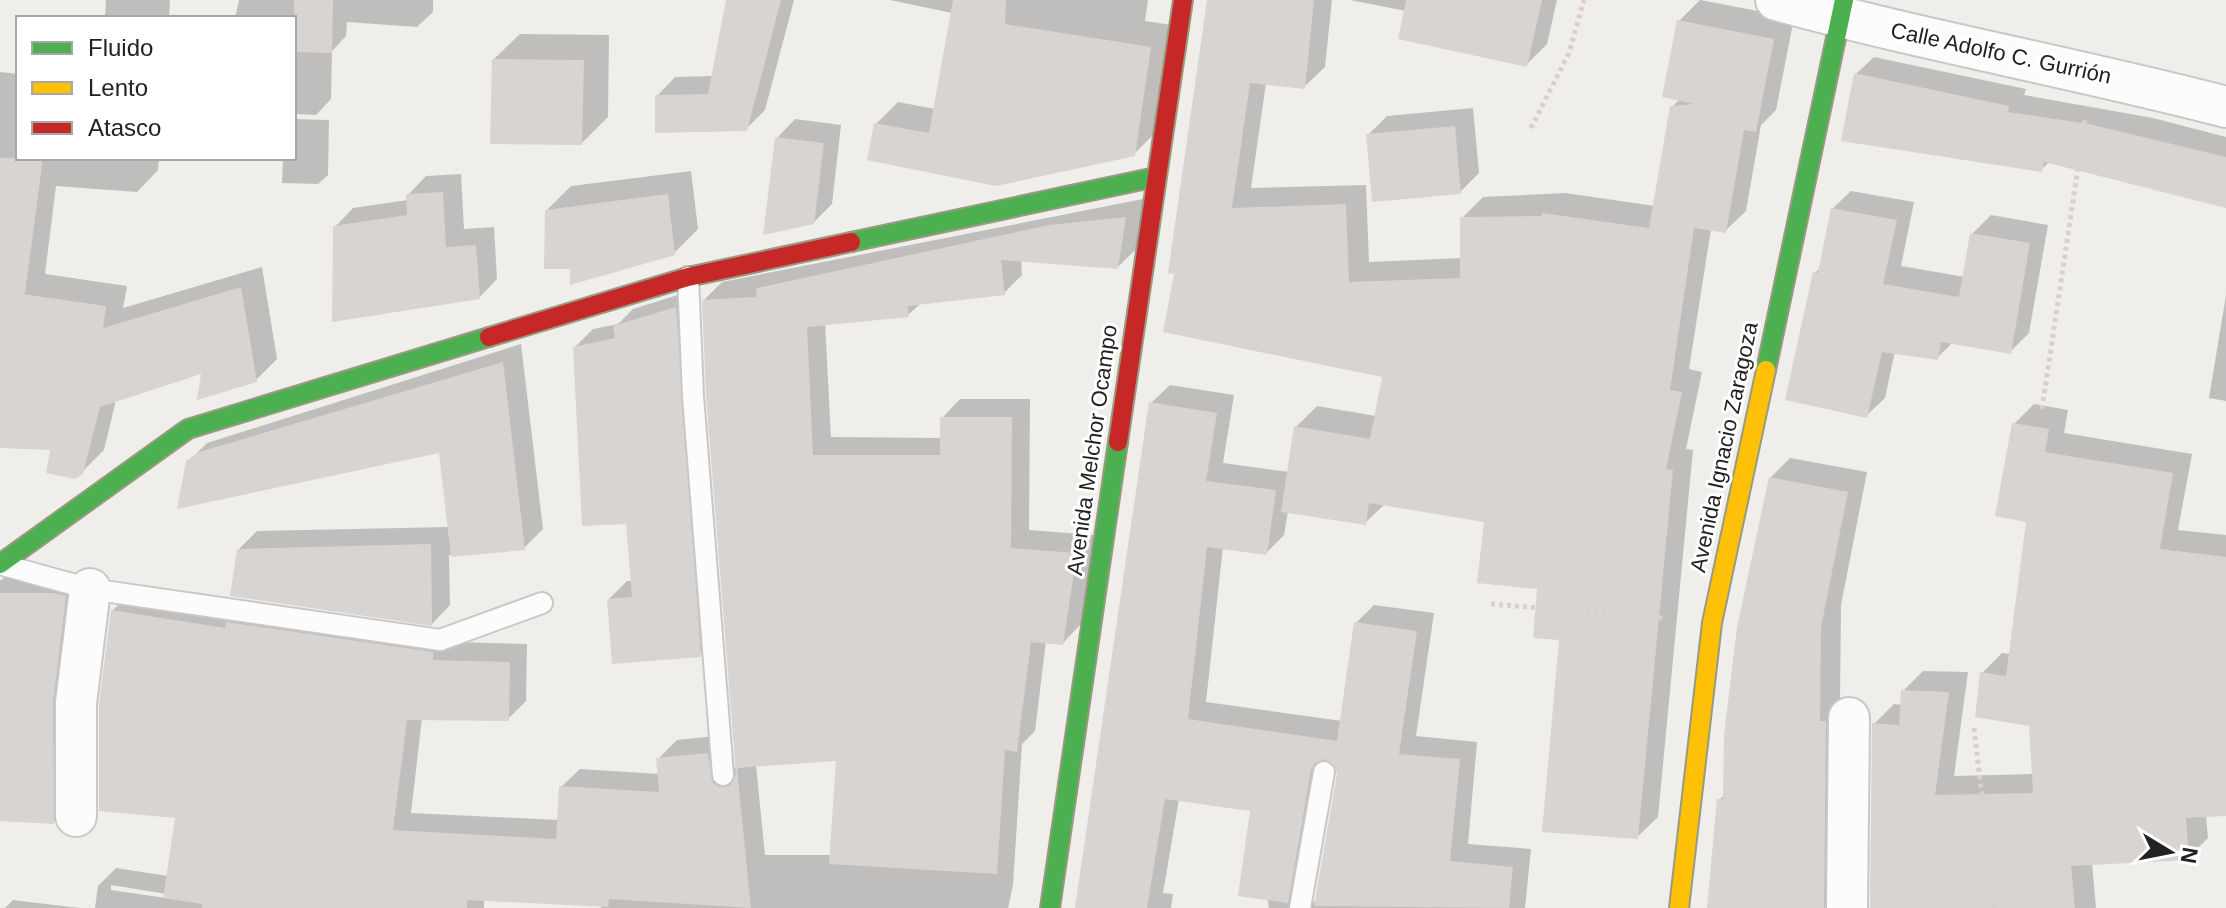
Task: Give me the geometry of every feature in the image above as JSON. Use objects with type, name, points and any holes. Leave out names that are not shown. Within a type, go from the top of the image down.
[{"type":"street","name":"Avenida Melchor Ocampo","points":[[1050,908],[1183,0]]},
{"type":"street","name":"Calle Adolfo C. Gurrión","points":[[1776,0],[1842,9],[2226,107]]},
{"type":"street","name":"Avenida Ignacio Zaragoza","points":[[1679,908],[1712,623],[1842,9]]},
{"type":"street","points":[[0,564],[188,429],[688,277],[1156,177]]},
{"type":"street","points":[[76,816],[76,703],[90,589]]},
{"type":"street","points":[[1847,908],[1849,718]]},
{"type":"lane","points":[[688,277],[693,396],[723,775]]},
{"type":"lane","points":[[0,564],[90,589],[440,640],[542,603]]},
{"type":"lane","points":[[1300,908],[1324,772]]},
{"type":"path","points":[[1531,128],[1569,53],[1584,0]]},
{"type":"path","points":[[2042,409],[2092,72]]},
{"type":"path","points":[[1491,604],[1712,623]]},
{"type":"path","points":[[1974,728],[1995,908]]},
{"type":"building","points":[[294,0],[333,0],[332,53],[296,52]]},
{"type":"building","points":[[726,0],[781,0],[747,131],[655,133],[655,95],[708,94]]},
{"type":"building","points":[[953,0],[1006,0],[1005,24],[1151,47],[1135,156],[996,186],[867,160],[874,123],[929,133]]},
{"type":"building","points":[[1207,0],[1314,0],[1305,89],[1250,83],[1232,208],[1346,204],[1349,282],[1460,278],[1460,217],[1542,216],[1542,213],[1649,228],[1670,106],[1694,104],[1662,97],[1677,20],[1774,39],[1756,132],[1744,130],[1726,233],[1694,228],[1670,390],[1682,392],[1666,469],[1673,470],[1638,839],[1542,832],[1559,640],[1533,638],[1537,589],[1477,583],[1484,522],[1369,503],[1366,525],[1281,512],[1294,426],[1370,439],[1382,377],[1163,332],[1174,274],[1168,273]]},
{"type":"building","points":[[1406,0],[1542,0],[1527,67],[1398,39]]},
{"type":"building","points":[[492,59],[584,60],[582,145],[490,144]]},
{"type":"building","points":[[1854,73],[2009,106],[2008,112],[2089,124],[2226,157],[2226,208],[2044,162],[2042,172],[1841,141]]},
{"type":"building","points":[[1455,126],[1461,194],[1372,202],[1366,134]]},
{"type":"building","points":[[775,137],[824,143],[814,224],[763,235]]},
{"type":"building","points":[[0,158],[43,160],[25,294],[16,293],[106,306],[103,328],[241,287],[257,382],[197,400],[201,374],[100,407],[83,474],[75,479],[46,473],[50,450],[0,448]]},
{"type":"building","points":[[443,192],[446,247],[476,245],[480,299],[332,322],[333,226],[407,215],[406,194]]},
{"type":"building","points":[[668,194],[675,255],[570,285],[570,269],[544,269],[545,210]]},
{"type":"building","points":[[1831,208],[1897,220],[1883,284],[1959,297],[1970,233],[2030,243],[2011,354],[1941,342],[1938,360],[1882,352],[1867,418],[1785,400],[1813,272],[1818,273]]},
{"type":"building","points":[[1126,217],[1118,269],[1001,260],[1005,295],[908,306],[909,317],[807,327],[813,455],[940,455],[940,417],[1012,417],[1011,548],[1077,553],[1063,645],[1031,642],[1017,752],[1005,750],[997,874],[829,864],[836,761],[737,768],[751,908],[609,899],[608,907],[467,900],[467,908],[202,908],[202,904],[163,898],[175,818],[99,811],[99,704],[111,610],[225,628],[226,622],[433,652],[433,660],[510,662],[509,721],[407,720],[393,830],[556,839],[559,786],[659,792],[656,758],[708,753],[712,782],[718,787],[730,786],[736,774],[706,395],[702,300],[756,297],[757,288],[1049,225]]},
{"type":"building","points":[[676,307],[701,657],[612,664],[607,599],[632,597],[626,524],[582,526],[573,347],[615,338],[613,326]]},
{"type":"building","points":[[503,362],[525,550],[451,557],[439,453],[177,509],[186,461],[199,452]]},
{"type":"building","points":[[1149,402],[1217,413],[1206,481],[1276,490],[1267,555],[1207,547],[1188,719],[1337,741],[1354,622],[1417,631],[1399,754],[1460,759],[1450,861],[1513,867],[1509,908],[1314,906],[1337,774],[1333,763],[1325,759],[1315,763],[1311,770],[1288,903],[1238,896],[1250,811],[1165,799],[1147,908],[1075,908]]},
{"type":"building","points":[[2012,423],[2049,429],[2045,452],[2173,473],[2160,549],[2226,557],[2226,816],[2186,818],[2189,860],[2071,866],[2075,908],[1870,908],[1872,723],[1899,725],[1901,690],[1949,692],[1935,795],[2033,793],[2029,726],[1975,717],[1980,672],[2006,676],[2026,522],[1995,516]]},
{"type":"building","points":[[1769,477],[1848,492],[1821,627],[1820,721],[1826,721],[1824,908],[1707,908],[1717,799],[1723,799],[1724,735],[1737,627]]},
{"type":"building","points":[[431,544],[432,626],[230,596],[237,549]]},
{"type":"building","points":[[0,593],[54,593],[66,596],[53,703],[54,824],[0,821]]},
{"type":"traffic: fast","points":[[1766,370],[1844,0]]},
{"type":"traffic: fast","points":[[851,242],[1156,177]]},
{"type":"traffic: fast","points":[[0,564],[188,429],[489,337]]},
{"type":"traffic: fast","points":[[1050,908],[1118,442]]},
{"type":"traffic: slow","points":[[1679,908],[1712,623],[1766,370]]},
{"type":"traffic: jam","points":[[1118,442],[1183,0]]},
{"type":"traffic: jam","points":[[489,337],[688,277],[851,242]]}]
